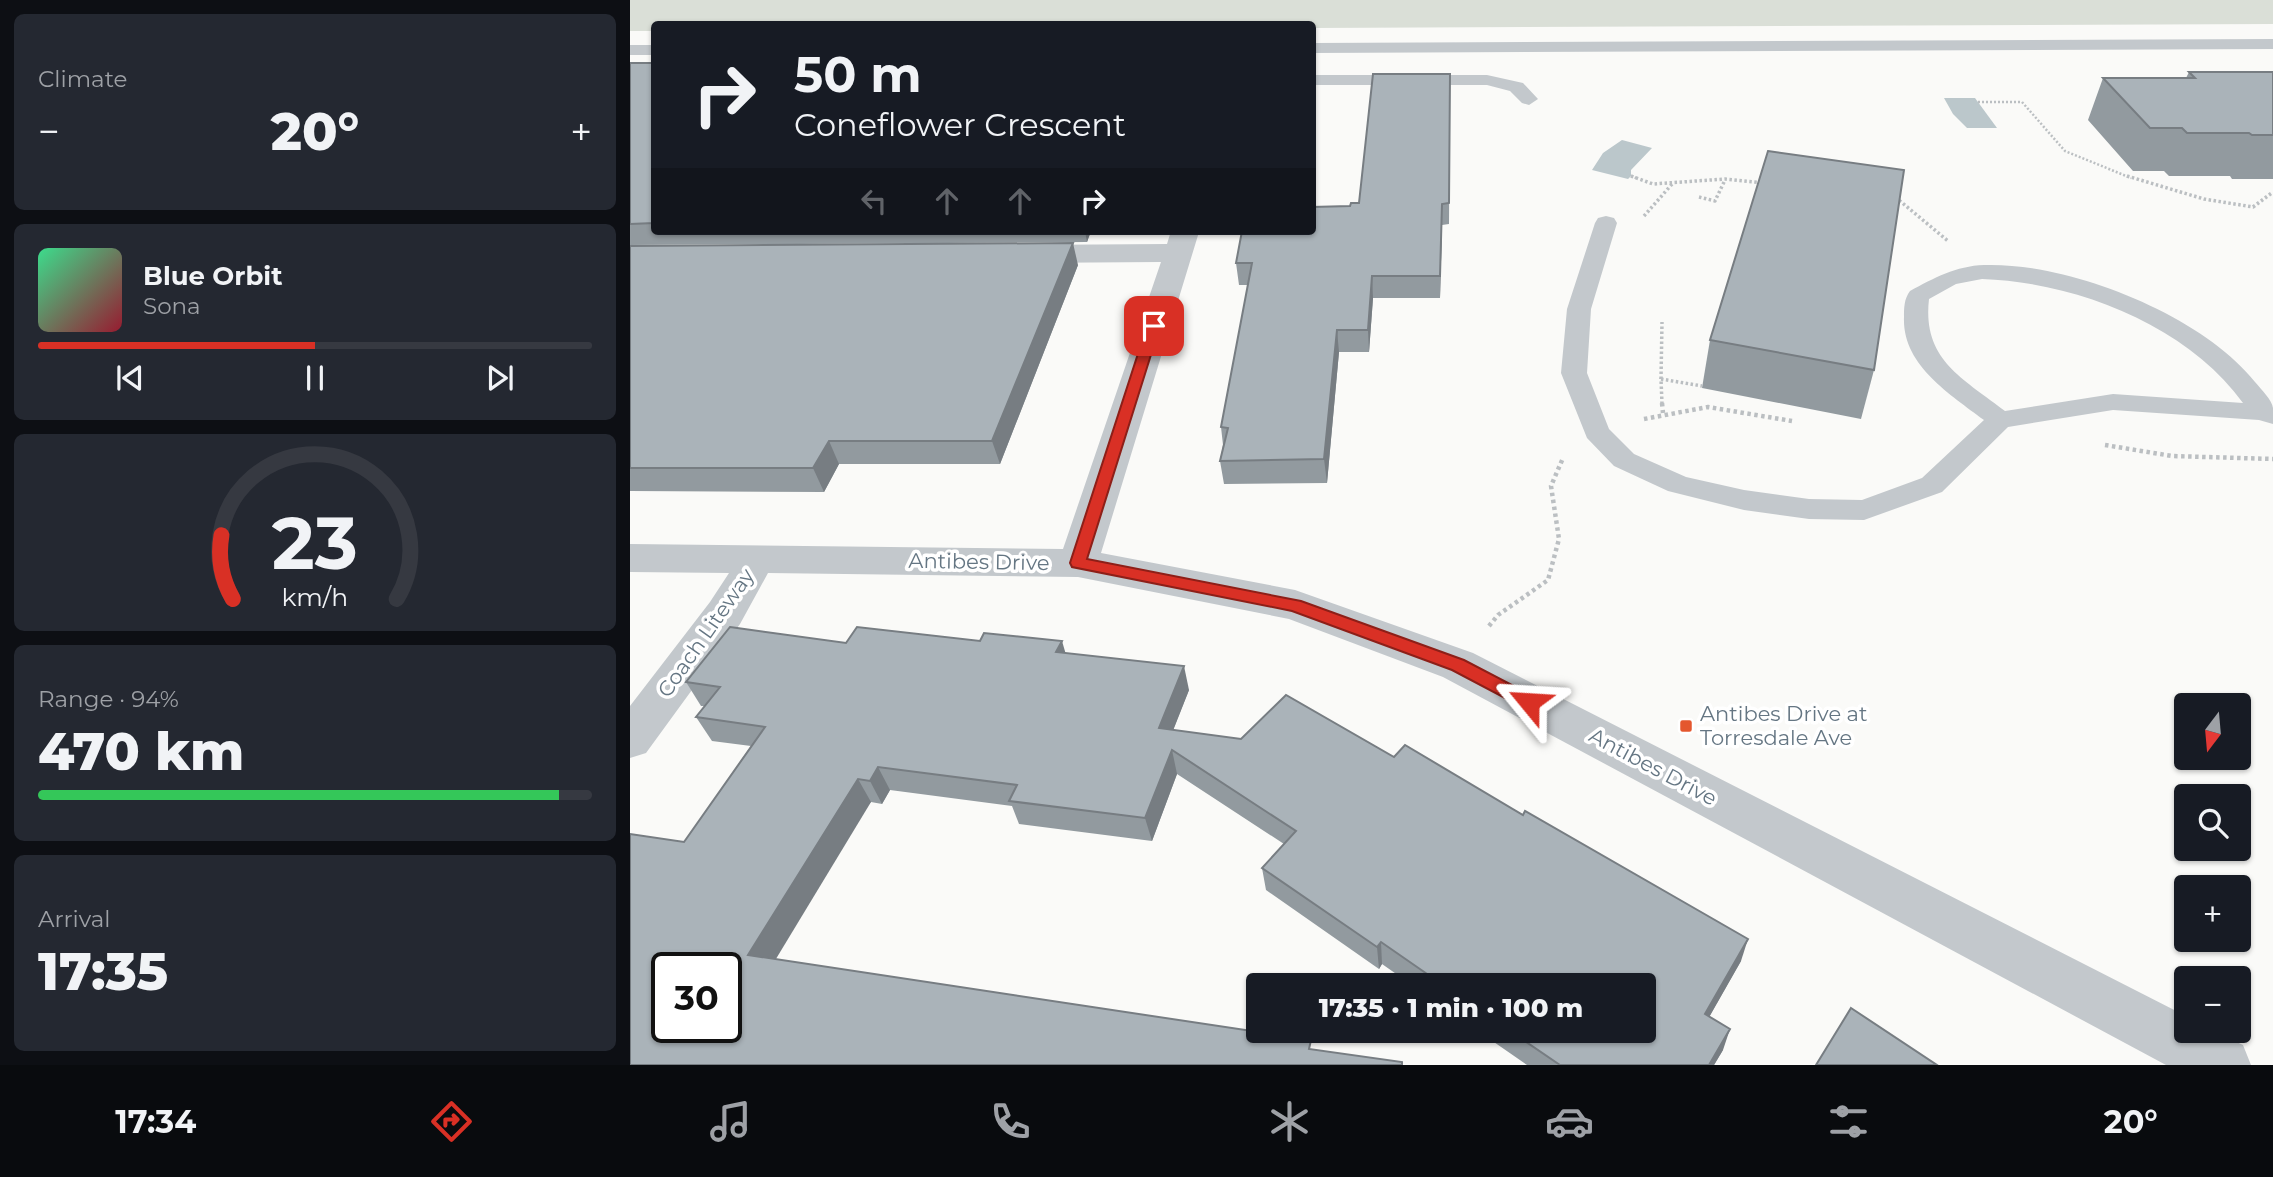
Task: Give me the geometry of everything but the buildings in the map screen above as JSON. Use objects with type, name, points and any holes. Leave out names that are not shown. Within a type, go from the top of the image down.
[{"type":"street","points":[[999,254],[1181,242],[1078,563]]},
{"type":"street","name":"Antibes Drive","points":[[630,558],[1078,563],[1295,605],[1458,665],[2222,1065]]},
{"type":"street","name":"Coach Liteway","points":[[630,740],[725,613],[757,559]]},
{"type":"lane","points":[[1316,48],[2273,44]]},
{"type":"lane","points":[[630,50],[651,50]]},
{"type":"lane","points":[[1316,80],[1487,80],[1509,83],[1524,91],[1529,100]]},
{"type":"lane","points":[[1606,223],[1579,309],[1574,373],[1597,432],[1624,460],[1678,484],[1744,500],[1809,509],[1864,510],[1932,485],[2000,420],[2113,402],[2268,414]]},
{"type":"lane","points":[[2000,420],[1949,379],[1921,348],[1914,319],[1918,296],[1950,278],[1978,273],[2015,274],[2074,285],[2124,303],[2172,328],[2230,370],[2268,414]]},
{"type":"path","points":[[1978,102],[2022,102],[2064,151],[2139,181],[2204,199],[2253,207],[2273,192]]},
{"type":"path","points":[[1631,176],[1653,184],[1725,179],[1765,183]]},
{"type":"path","points":[[1699,197],[1715,201],[1725,179]]},
{"type":"path","points":[[1886,198],[1900,201],[1952,244]]},
{"type":"path","points":[[1662,322],[1663,413]]},
{"type":"path","points":[[1661,379],[1702,386]]},
{"type":"path","points":[[1458,665],[1499,615],[1548,580],[1559,539],[1551,486],[1566,452],[1597,432],[1663,413],[1708,407],[1792,421]]},
{"type":"shaded area","points":[[630,0],[2273,0],[2273,24],[1316,28],[1316,21],[651,21],[651,31],[630,31]]},
{"type":"shaded area","points":[[1944,98],[1975,98],[1997,128],[1967,128],[1953,114]]},
{"type":"shaded area","points":[[1622,140],[1652,148],[1631,170],[1628,179],[1592,170],[1603,153]]},
{"type":"place","name":"Antibes Drive at Torresdale Ave","points":[[1686,726]]},
{"type":"route","points":[[1154,326],[1078,563],[1295,605],[1458,665],[1529,702]]}]
